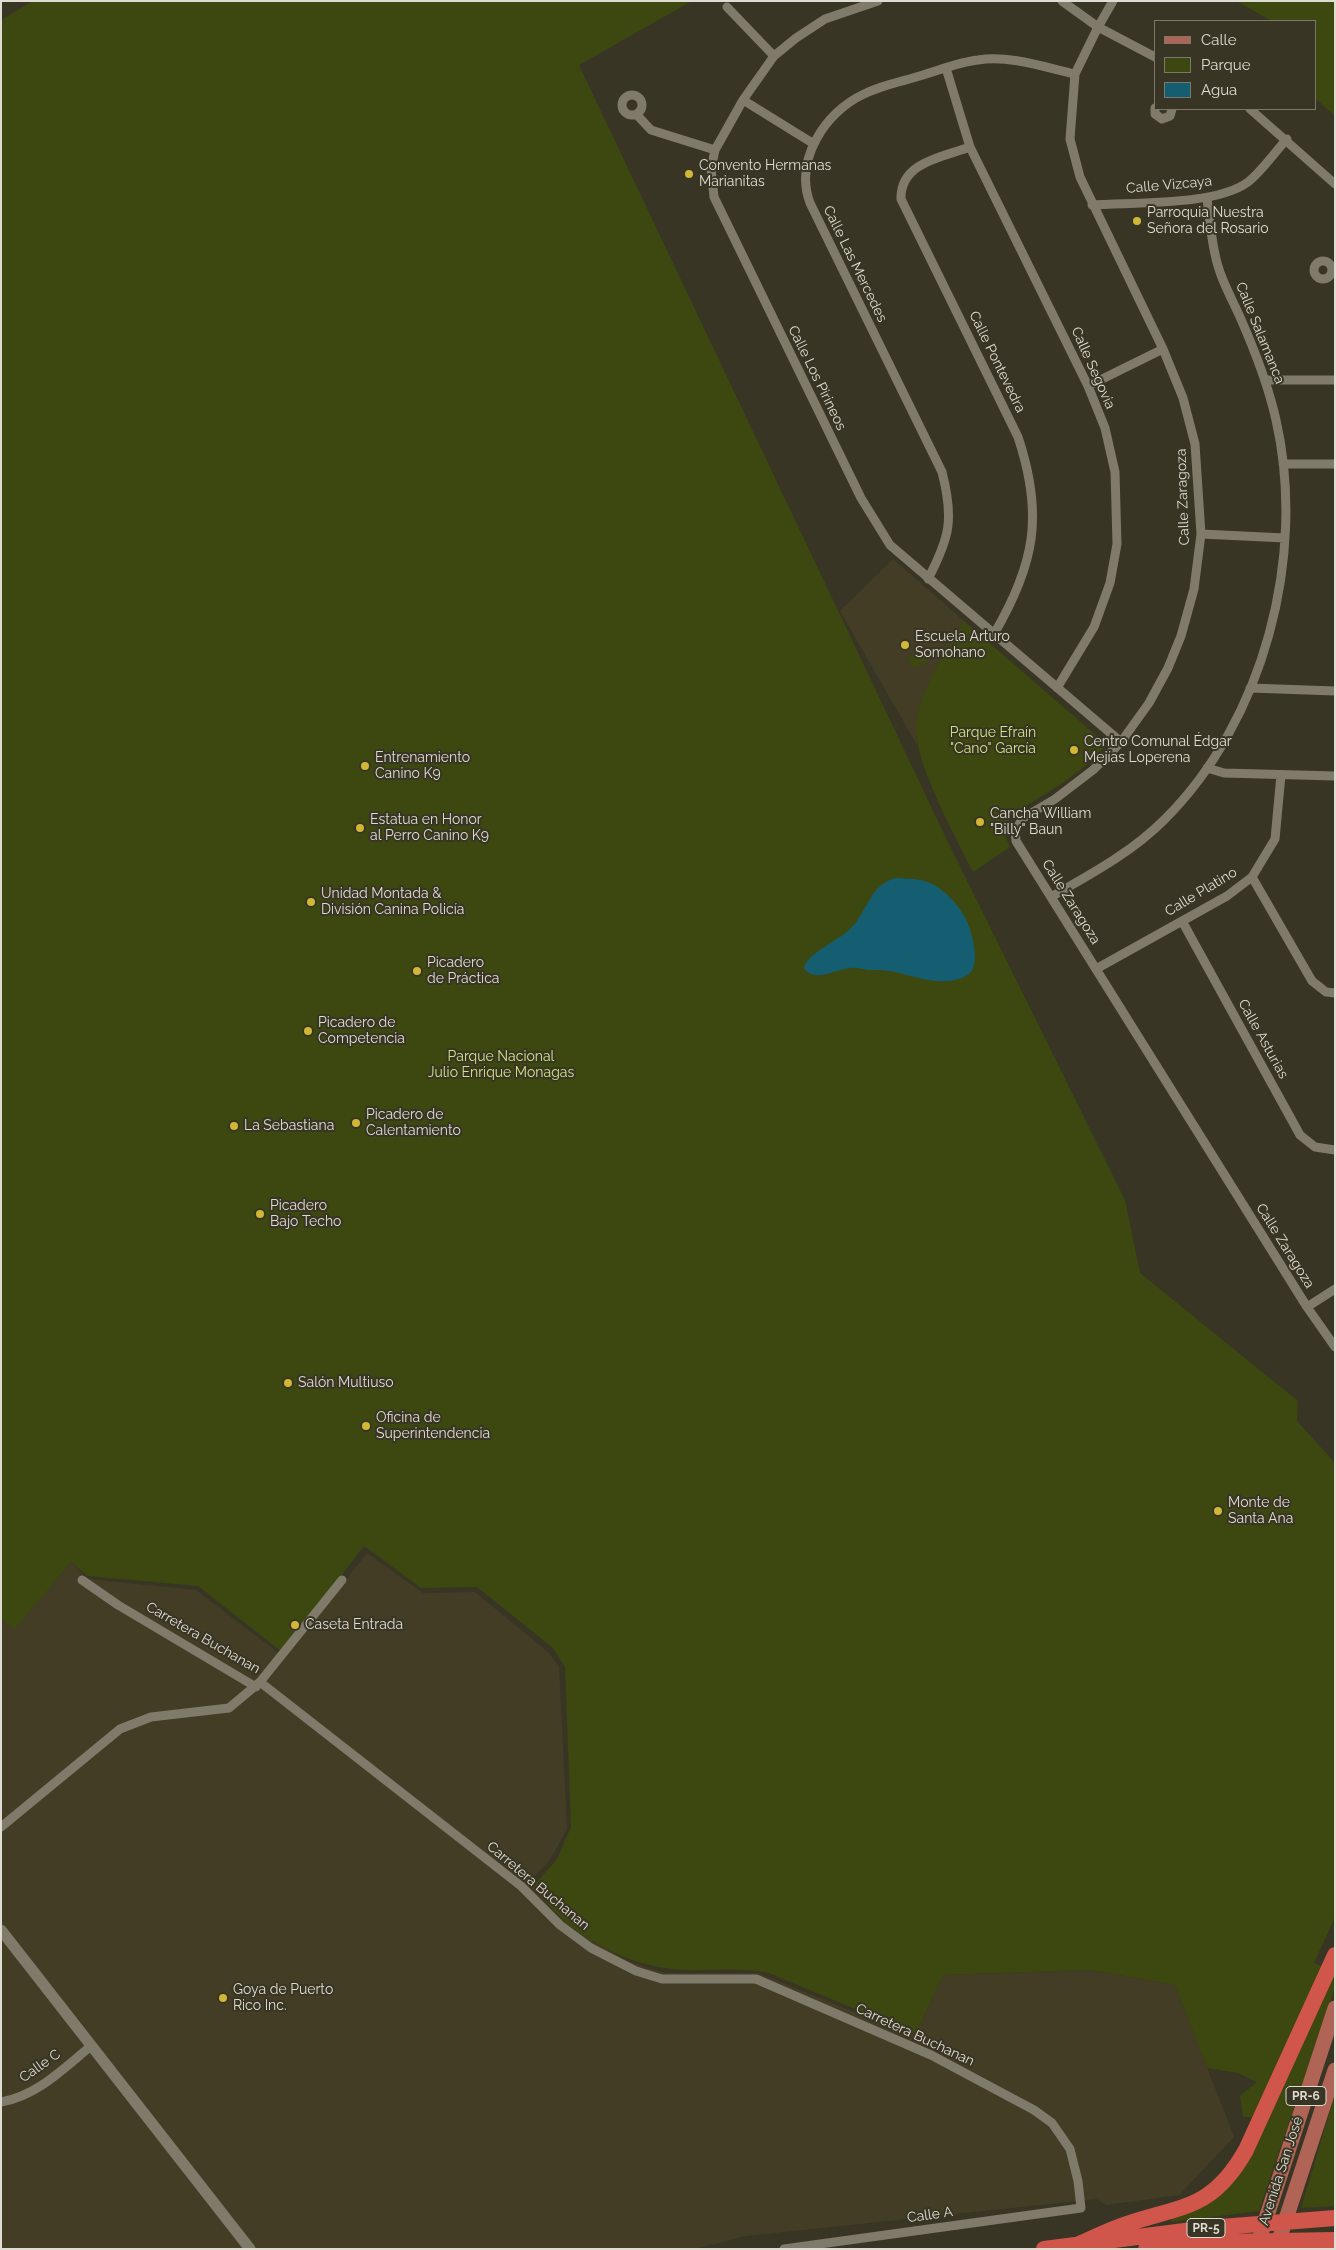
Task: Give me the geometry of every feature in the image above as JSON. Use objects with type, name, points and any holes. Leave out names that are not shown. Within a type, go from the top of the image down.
[{"type":"highway","points":[[1079,2244],[1121,2226],[1184,2209],[1196,2203],[1226,2180],[1236,2168],[1246,2150],[1335,1955]]},
{"type":"highway","name":"PR-5","points":[[1044,2249],[1208,2228],[1335,2218]]},
{"type":"highway","points":[[1146,2249],[1223,2242],[1335,2240]]},
{"type":"main road","name":"Avenida San José","points":[[1256,2249],[1335,2008]]},
{"type":"main road","name":"Avenida San José","points":[[1276,2249],[1335,2070]]},
{"type":"street","name":"Calle Los Pirineos","points":[[878,1],[825,20],[796,38],[774,56],[743,100],[715,150],[711,169],[714,197],[856,489],[877,527],[890,544],[928,578],[1121,742]]},
{"type":"street","points":[[1062,1],[1098,27],[1154,56]]},
{"type":"street","points":[[1098,27],[1114,1]]},
{"type":"street","points":[[728,7],[774,56]]},
{"type":"street","name":"Calle Zaragoza","points":[[1098,27],[1075,74],[1070,139],[1080,177],[1092,205],[1163,349],[1183,398],[1195,444],[1201,534],[1194,589],[1176,651],[1149,703],[1121,742],[1088,775],[1055,799],[1023,818],[1015,831],[1016,841],[1307,1307],[1335,1347]]},
{"type":"street","name":"Calle Las Mercedes","points":[[928,578],[943,550],[950,522],[942,472],[810,203],[805,186],[805,173],[814,144],[832,118],[855,98],[866,93],[978,60],[1007,59],[1075,74]]},
{"type":"street","name":"Calle Segovia","points":[[946,68],[970,147],[1088,386],[1104,428],[1115,472],[1117,544],[1110,582],[1094,627],[1057,688]]},
{"type":"street","points":[[743,100],[814,144]]},
{"type":"street","points":[[1155,110],[1155,114],[1162,119],[1170,116],[1172,110]]},
{"type":"street","points":[[1251,110],[1287,139],[1335,184]]},
{"type":"street","points":[[637,114],[651,130],[715,150]]},
{"type":"street","name":"Calle Vizcaya","points":[[1092,205],[1207,198],[1234,190],[1248,182],[1287,139]]},
{"type":"street","name":"Calle Pontevedra","points":[[970,147],[916,166],[906,179],[901,191],[901,199],[1018,437],[1030,476],[1033,530],[1028,561],[1018,591],[994,634]]},
{"type":"street","name":"Calle Salamanca","points":[[1051,897],[1101,869],[1141,841],[1178,805],[1207,768],[1233,725],[1265,652],[1273,620],[1281,582],[1285,538],[1283,464],[1266,380],[1215,254],[1207,198]]},
{"type":"street","points":[[1088,386],[1163,349]]},
{"type":"street","points":[[1266,380],[1335,380]]},
{"type":"street","points":[[1283,464],[1335,464]]},
{"type":"street","points":[[1201,534],[1285,538]]},
{"type":"street","points":[[1250,688],[1335,691]]},
{"type":"street","points":[[1207,768],[1224,773],[1335,776]]},
{"type":"street","name":"Calle Platino","points":[[1096,968],[1227,896],[1252,877],[1274,839],[1281,775]]},
{"type":"street","points":[[1252,877],[1312,981],[1326,992],[1335,993]]},
{"type":"street","name":"Calle Asturias","points":[[1182,921],[1300,1135],[1315,1147],[1335,1150]]},
{"type":"street","points":[[1307,1307],[1335,1289]]},
{"type":"street","name":"Carretera Buchanan","points":[[82,1580],[118,1605],[258,1684],[521,1886],[560,1925],[591,1948],[636,1971],[662,1978],[756,1980],[931,2055],[1034,2110],[1052,2123],[1070,2149],[1078,2181],[1081,2208]]},
{"type":"street","points":[[1,1827],[120,1729],[151,1717],[229,1708],[258,1684],[342,1580]]},
{"type":"street","points":[[1,1930],[250,2249]]},
{"type":"street","name":"Calle C","points":[[1,2102],[14,2100],[38,2088],[92,2046]]},
{"type":"street","name":"Calle A","points":[[784,2249],[1081,2208]]},
{"type":"shaded area","name":"Escuela Arturo Somohano","points":[[893,559],[964,621],[936,669],[924,696],[916,726],[917,745],[840,611]]},
{"type":"shaded area","points":[[367,1553],[423,1593],[475,1592],[549,1653],[559,1667],[567,1829],[550,1860],[531,1880],[553,1913],[595,1943],[630,1962],[665,1973],[758,1973],[874,2020],[916,2033],[943,1975],[1090,1970],[1175,1985],[1234,2137],[1179,2195],[1106,2205],[1097,2199],[746,2236],[695,2249],[1,2249],[1,1619],[15,1628],[71,1562],[87,1579],[196,1590],[285,1658]]},
{"type":"green space","name":"Parque Nacional Julio Enrique Monagas","points":[[33,1],[692,1],[579,65],[946,838],[1125,1200],[1140,1273],[1298,1401],[1297,1421],[1335,1463],[1335,1917],[1314,1963],[1322,1966],[1255,2117],[1243,2117],[1240,2096],[1257,2082],[1238,2073],[1207,2068],[1175,1985],[1090,1970],[943,1975],[916,2033],[868,2018],[867,2014],[769,1973],[738,1970],[668,1969],[615,1953],[582,1935],[552,1909],[535,1884],[557,1859],[571,1827],[565,1667],[553,1648],[477,1587],[421,1588],[364,1546],[282,1652],[198,1586],[87,1576],[71,1562],[15,1629],[1,1619],[1,20]]},
{"type":"green space","points":[[1236,1],[1335,1],[1335,116],[1316,99],[1316,20],[1270,20]]},
{"type":"green space","name":"Parque Efraín \"Cano\" García","points":[[964,621],[1105,743],[1105,747],[1095,757],[1073,775],[1014,813],[1010,818],[1005,835],[1010,847],[973,872],[928,777],[921,757],[916,724],[929,683]]},
{"type":"green space","points":[[922,650],[928,662],[913,668],[908,657]]},
{"type":"green space","points":[[1335,1963],[1335,1988],[1259,2211],[1172,2222],[1170,2219],[1212,2199]]},
{"type":"green space","points":[[1335,2094],[1335,2206],[1301,2208]]},
{"type":"water","points":[[896,878],[926,881],[935,885],[957,905],[966,920],[974,945],[975,962],[969,974],[951,981],[932,981],[892,971],[854,968],[819,975],[813,975],[808,972],[804,968],[811,957],[846,933],[857,921],[880,886]]},
{"type":"place","name":"Convento Hermanas Marianitas","points":[[689,174]]},
{"type":"place","name":"Parroquia Nuestra Señora del Rosario","points":[[1137,221]]},
{"type":"place","name":"Escuela Arturo Somohano","points":[[905,645]]},
{"type":"place","name":"Centro Comunal Édgar Mejías Loperena","points":[[1074,750]]},
{"type":"place","name":"Entrenamiento Canino K9","points":[[365,766]]},
{"type":"place","name":"Cancha William \"Billy\" Baun","points":[[980,822]]},
{"type":"place","name":"Estatua en Honor al Perro Canino K9","points":[[360,828]]},
{"type":"place","name":"Unidad Montada & División Canina Policía","points":[[311,902]]},
{"type":"place","name":"Picadero de Práctica","points":[[417,971]]},
{"type":"place","name":"Picadero de Competencia","points":[[308,1031]]},
{"type":"place","name":"Picadero de Calentamiento","points":[[356,1123]]},
{"type":"place","name":"La Sebastiana","points":[[234,1126]]},
{"type":"place","name":"Picadero Bajo Techo","points":[[260,1214]]},
{"type":"place","name":"Salón Multiuso","points":[[288,1383]]},
{"type":"place","name":"Oficina de Superintendencia","points":[[366,1426]]},
{"type":"place","name":"Monte de Santa Ana","points":[[1218,1511]]},
{"type":"place","name":"Caseta Entrada","points":[[295,1625]]},
{"type":"place","name":"Goya de Puerto Rico Inc.","points":[[223,1998]]}]
